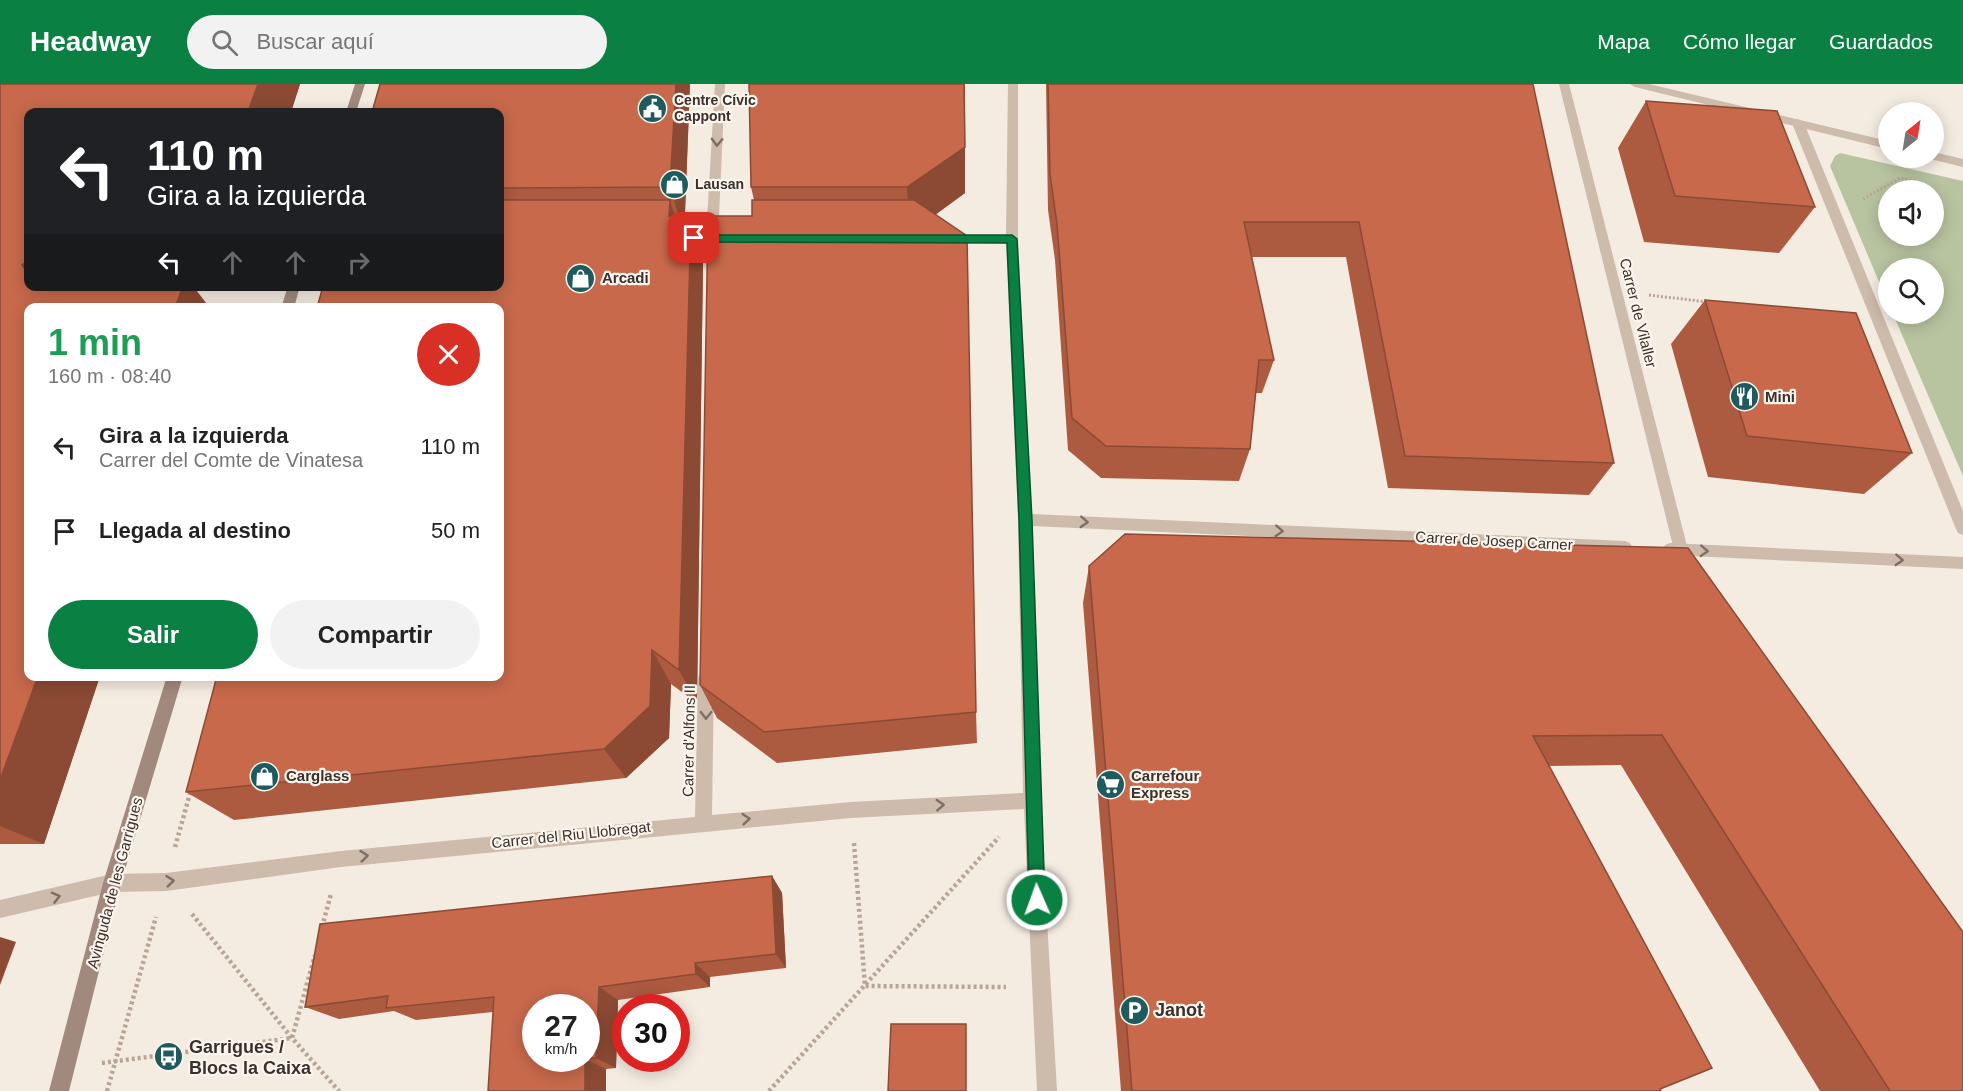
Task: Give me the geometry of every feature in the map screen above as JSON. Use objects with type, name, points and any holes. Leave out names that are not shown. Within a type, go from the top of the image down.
[{"type":"main road","points":[[352,108],[360,84]]},
{"type":"main road","name":"Avinguda de les Garrigues","points":[[58,1091],[112,883],[173,681]]},
{"type":"street","points":[[712,241],[720,84]]},
{"type":"street","points":[[1013,84],[1012,239],[1026,520],[1032,801],[1047,1091]]},
{"type":"street","name":"Carrer de Vilaller","points":[[1564,84],[1681,550]]},
{"type":"street","points":[[1635,84],[1878,143]]},
{"type":"street","points":[[1798,123],[1963,529]]},
{"type":"street","points":[[1944,158],[1963,163]]},
{"type":"street","points":[[929,239],[1012,239]]},
{"type":"street","name":"Carrer de Josep Carner","points":[[1026,520],[1963,563]]},
{"type":"street","name":"Carrer d'Alfons II","points":[[703,822],[706,662]]},
{"type":"street","name":"Carrer del Riu Llobregat","points":[[0,909],[112,883],[166,882],[341,859],[703,822],[851,810],[1032,801]]},
{"type":"path","points":[[1860,201],[1878,191]]},
{"type":"path","points":[[1616,291],[1708,302]]},
{"type":"path","points":[[107,1091],[194,779]]},
{"type":"path","points":[[769,1091],[1032,801]]},
{"type":"path","points":[[851,810],[866,986]]},
{"type":"path","points":[[320,937],[341,859]]},
{"type":"path","points":[[166,882],[292,1038],[339,1091]]},
{"type":"path","points":[[292,1038],[316,948]]},
{"type":"path","points":[[866,986],[1041,987]]},
{"type":"path","points":[[66,1065],[115,1062],[292,1038]]},
{"type":"green space","points":[[1840,153],[1878,162],[1878,168],[1906,168],[1963,181],[1963,476],[1897,324],[1944,324],[1944,258],[1878,258],[1878,279],[1830,166],[1835,156]]},
{"type":"building","points":[[0,84],[258,84],[249,108],[24,108],[24,263],[22,265],[24,291],[181,291],[177,303],[24,303],[24,681],[36,681],[0,780]]},
{"type":"building","points":[[380,84],[676,84],[670,187],[504,188],[504,108],[373,108]]},
{"type":"building","points":[[749,84],[964,84],[965,147],[907,187],[751,187]]},
{"type":"building","points":[[1048,84],[1533,84],[1614,463],[1405,456],[1359,222],[1244,222],[1274,360],[1259,360],[1250,449],[1106,446],[1072,418],[1057,224],[1050,174]]},
{"type":"building","points":[[1646,101],[1777,111],[1815,207],[1675,196]]},
{"type":"building","points":[[504,200],[670,200],[669,216],[691,216],[679,670],[652,650],[650,706],[604,749],[186,792],[216,681],[504,681],[504,303],[318,303],[322,291],[504,291]]},
{"type":"building","points":[[752,200],[914,200],[967,236],[976,712],[764,732],[700,685],[708,216],[752,216]]},
{"type":"building","points":[[1705,300],[1856,313],[1912,453],[1747,436]]},
{"type":"building","points":[[1125,534],[1688,548],[1963,932],[1963,1091],[1890,1091],[1662,735],[1533,736],[1712,1068],[1660,1089],[1661,1091],[1132,1091],[1089,566]]},
{"type":"building","points":[[772,876],[776,954],[695,963],[696,974],[599,987],[599,994],[522,994],[522,1072],[585,1072],[585,1091],[488,1091],[494,997],[386,1008],[388,996],[305,1007],[320,924]]},
{"type":"building","points":[[891,1024],[966,1024],[966,1091],[888,1091]]},
{"type":"place","name":"Centre Cívic Cappont","points":[[653,108]]},
{"type":"place","name":"Lausan","points":[[674,184]]},
{"type":"place","name":"Arcadi","points":[[581,278]]},
{"type":"place","name":"Mini","points":[[1744,397]]},
{"type":"place","name":"Carglass","points":[[265,776]]},
{"type":"place","name":"Carrefour Express","points":[[1110,785]]},
{"type":"place","name":"Janot","points":[[1134,1010]]},
{"type":"place","name":"Garrigues / Blocs la Caixa","points":[[168,1057]]},
{"type":"route","points":[[694,238],[1012,239],[1026,520],[1032,801],[1037,900]]}]
